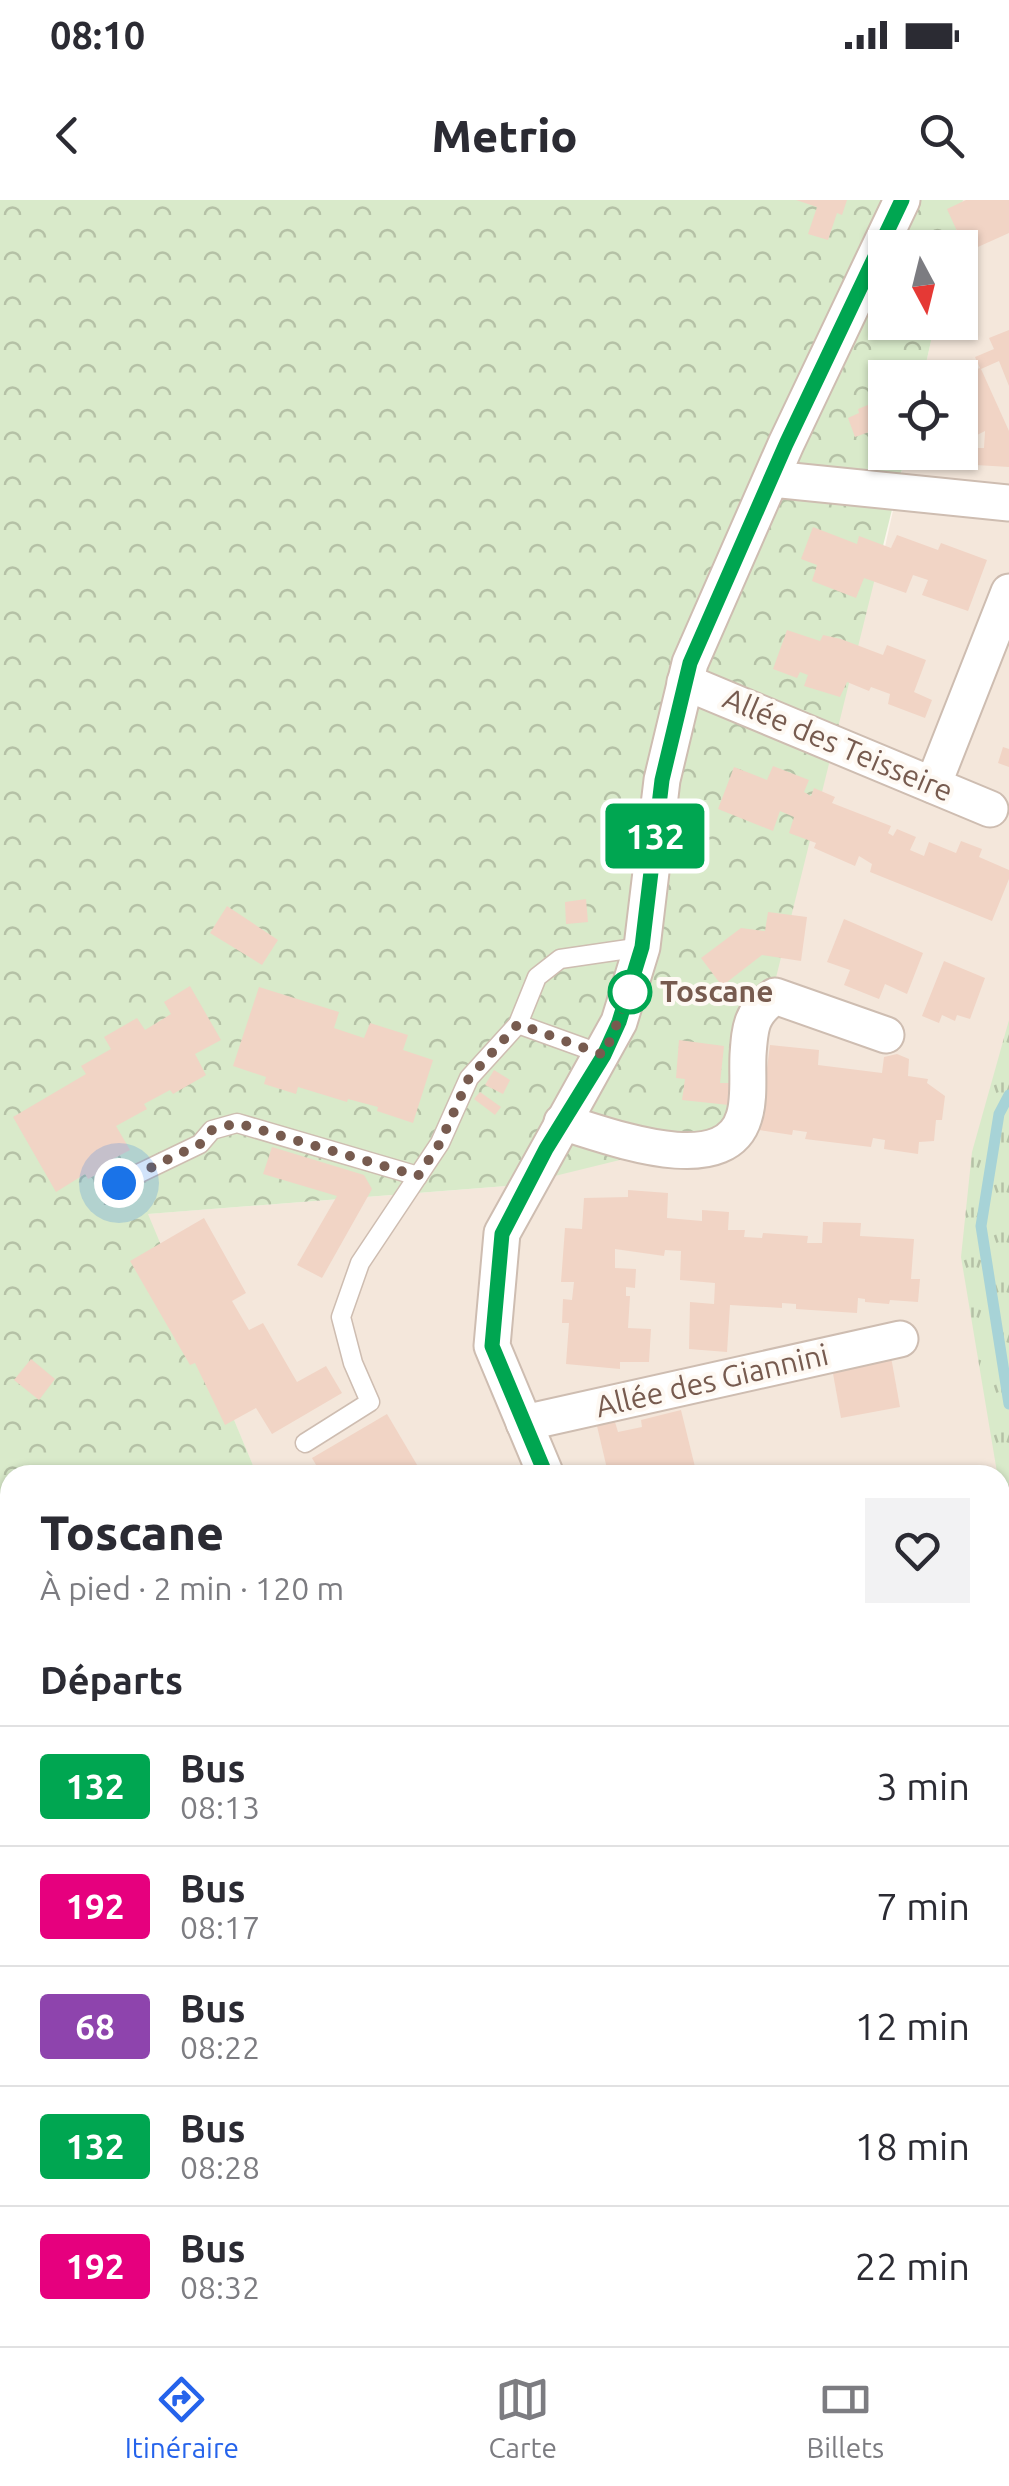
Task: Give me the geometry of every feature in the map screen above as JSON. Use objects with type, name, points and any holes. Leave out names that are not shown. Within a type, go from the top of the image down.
[{"type":"street","points":[[542,1465],[492,1346],[502,1234],[562,1122],[604,1055],[630,992],[642,947],[662,780],[690,663],[902,200]]},
{"type":"street","points":[[772,479],[1009,503]]},
{"type":"street","points":[[933,785],[1009,592]]},
{"type":"street","name":"Allée des Teisseire","points":[[686,682],[990,809]]},
{"type":"street","points":[[562,1122],[652,1148],[711,1150],[730,1142],[744,1117],[750,1034],[757,1008],[775,996],[886,1035]]},
{"type":"street","name":"Allée des Giannini","points":[[524,1423],[900,1339]]},
{"type":"lane","points":[[304,1442],[370,1402],[353,1364],[341,1317],[360,1263],[440,1143],[469,1078],[518,1024],[537,977],[560,959],[642,947]]},
{"type":"lane","points":[[518,1024],[604,1055]]},
{"type":"lane","points":[[119,1183],[200,1144],[212,1130],[237,1123],[418,1176]]},
{"type":"shaded area","points":[[963,200],[1009,200],[1009,1465],[253,1465],[147,1214],[518,1185],[882,560],[902,470],[978,470],[978,360],[927,360],[931,340],[978,340],[978,230],[956,230]]},
{"type":"green space","points":[[0,200],[963,200],[956,230],[868,230],[868,340],[931,340],[927,360],[868,360],[868,470],[902,470],[738,1131],[518,1185],[148,1214],[253,1465],[0,1465]]},
{"type":"green space","points":[[1009,1020],[1009,1465],[996,1465],[961,1257],[972,1152]]},
{"type":"building","points":[[796,200],[847,200],[842,215],[837,213],[828,240],[808,234],[817,207]]},
{"type":"building","points":[[966,200],[1009,200],[1009,233],[978,247],[978,230],[957,230],[947,209]]},
{"type":"building","points":[[1009,330],[1009,386],[999,361],[981,369],[1009,431],[1009,467],[978,465],[978,448],[984,448],[985,431],[978,434],[980,368],[975,357],[994,349],[989,338]]},
{"type":"building","points":[[868,405],[868,432],[855,437],[848,418],[859,413],[858,409]]},
{"type":"building","points":[[813,527],[857,544],[859,536],[891,548],[897,535],[938,550],[941,543],[987,560],[968,611],[922,595],[928,580],[913,575],[906,593],[864,578],[856,598],[812,581],[817,565],[801,559]]},
{"type":"building","points":[[787,630],[820,641],[823,635],[841,639],[883,655],[887,645],[926,660],[914,692],[932,700],[925,718],[888,704],[890,694],[871,687],[869,691],[847,682],[840,697],[804,686],[808,675],[800,672],[797,678],[773,669]]},
{"type":"building","points":[[1003,747],[1009,749],[1009,767],[998,763]]},
{"type":"building","points":[[773,766],[809,780],[804,792],[811,796],[814,788],[835,797],[832,803],[891,826],[888,833],[893,836],[897,829],[916,837],[910,850],[924,856],[929,842],[956,853],[961,841],[982,849],[979,857],[1009,870],[992,921],[870,872],[872,864],[859,856],[855,866],[814,848],[816,843],[789,833],[794,817],[780,811],[773,831],[718,809],[734,767],[767,780]]},
{"type":"building","points":[[586,899],[588,922],[566,924],[565,902]]},
{"type":"building","points":[[227,906],[278,940],[262,965],[210,933]]},
{"type":"building","points":[[768,912],[807,917],[801,961],[762,955],[722,986],[701,958],[741,928],[765,931]]},
{"type":"building","points":[[844,919],[923,953],[907,994],[885,984],[879,999],[844,985],[850,970],[827,962]]},
{"type":"building","points":[[944,961],[985,978],[970,1019],[957,1015],[955,1021],[942,1015],[939,1023],[922,1016]]},
{"type":"building","points":[[190,986],[221,1040],[195,1054],[206,1075],[173,1094],[170,1090],[144,1104],[147,1109],[116,1126],[130,1150],[113,1159],[116,1164],[88,1179],[85,1174],[56,1192],[13,1117],[86,1074],[81,1066],[111,1049],[104,1037],[137,1018],[145,1030],[171,1014],[164,1002]]},
{"type":"building","points":[[259,987],[339,1012],[334,1028],[364,1038],[370,1023],[408,1035],[403,1050],[433,1060],[413,1123],[348,1099],[347,1102],[298,1087],[296,1094],[264,1084],[266,1077],[233,1066]]},
{"type":"building","points":[[679,1040],[724,1046],[720,1083],[731,1083],[729,1105],[682,1100],[685,1079],[676,1078]]},
{"type":"building","points":[[770,1045],[819,1050],[818,1065],[882,1073],[884,1057],[897,1054],[909,1059],[908,1076],[928,1079],[927,1083],[945,1096],[942,1120],[936,1120],[934,1141],[919,1142],[918,1154],[884,1149],[885,1140],[873,1138],[871,1147],[805,1139],[807,1132],[793,1130],[792,1135],[759,1130]]},
{"type":"building","points":[[494,1070],[510,1080],[503,1094],[485,1085]]},
{"type":"building","points":[[480,1092],[501,1107],[495,1115],[474,1099]]},
{"type":"building","points":[[272,1147],[364,1175],[372,1189],[322,1278],[297,1265],[337,1196],[263,1174]]},
{"type":"building","points":[[628,1190],[668,1193],[667,1218],[702,1221],[702,1210],[729,1212],[728,1230],[745,1230],[744,1237],[762,1238],[763,1233],[808,1236],[807,1243],[822,1243],[823,1222],[861,1223],[860,1236],[914,1239],[911,1279],[920,1279],[918,1302],[890,1300],[889,1304],[858,1298],[857,1313],[796,1309],[796,1304],[782,1303],[782,1308],[730,1305],[727,1352],[689,1349],[690,1302],[714,1304],[715,1283],[680,1280],[681,1251],[665,1250],[664,1256],[615,1249],[615,1268],[636,1269],[635,1288],[626,1287],[626,1296],[630,1296],[628,1328],[651,1329],[649,1362],[620,1362],[620,1369],[566,1364],[569,1323],[562,1323],[563,1299],[572,1300],[574,1282],[561,1282],[565,1228],[582,1229],[584,1198],[628,1197]]},
{"type":"building","points":[[204,1218],[246,1293],[232,1301],[249,1330],[263,1323],[297,1382],[326,1366],[342,1393],[272,1434],[256,1408],[225,1425],[195,1363],[190,1365],[130,1261]]},
{"type":"building","points":[[891,1357],[900,1407],[841,1418],[832,1368]]},
{"type":"building","points":[[31,1359],[55,1379],[39,1400],[14,1380]]},
{"type":"building","points":[[681,1410],[695,1465],[606,1465],[597,1426],[615,1422],[618,1432],[642,1427],[641,1420]]},
{"type":"building","points":[[387,1414],[417,1465],[316,1465],[312,1458]]},
{"type":"waterway","points":[[1009,1095],[999,1114],[981,1226],[1009,1404]]},
{"type":"bus line","name":"132","points":[[542,1465],[492,1346],[502,1234],[619,1022],[642,947],[662,780],[690,663],[786,444],[902,200]]},
{"type":"place","name":"Toscane","points":[[630,992]]},
{"type":"route","points":[[119,1183],[200,1144],[212,1130],[237,1123],[418,1176],[440,1143],[469,1078],[518,1024],[604,1055],[630,992]]}]
